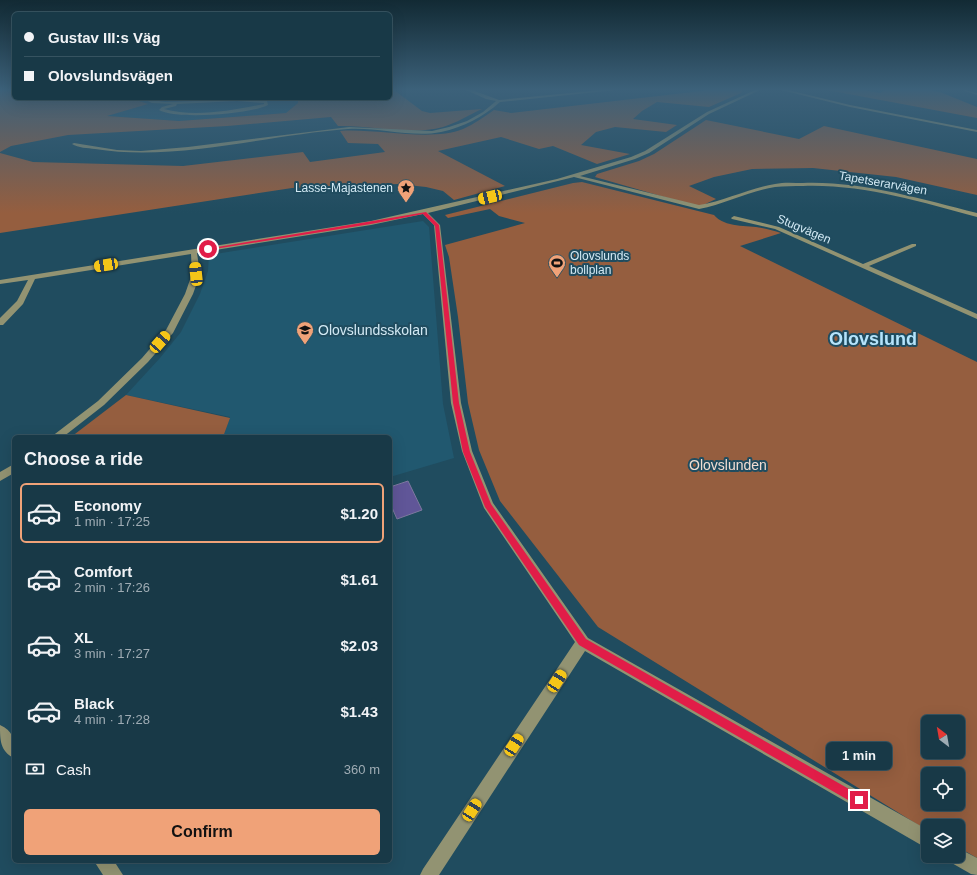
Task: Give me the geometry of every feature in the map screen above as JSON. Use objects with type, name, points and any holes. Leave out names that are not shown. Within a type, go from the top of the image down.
[{"type":"street","points":[[74,144],[117,151],[142,152],[188,148],[326,131]]},
{"type":"street","points":[[408,131],[438,131]]},
{"type":"street","points":[[0,282],[371,223],[424,212],[575,176],[640,155],[679,131]]},
{"type":"street","name":"Tapetserarvägen","points":[[575,176],[668,200],[699,206],[711,205],[753,190],[777,185],[812,184],[849,186],[895,194],[977,214]]},
{"type":"street","points":[[424,212],[437,225],[456,403],[466,452],[488,505],[582,642],[921,836]]},
{"type":"street","name":"Stugvägen","points":[[734,218],[777,228],[977,317]]},
{"type":"street","points":[[863,266],[914,245]]},
{"type":"street","points":[[59,435],[101,402],[145,360],[170,331],[189,294],[196,274],[194,251]]},
{"type":"street","points":[[0,323],[20,302],[33,276]]},
{"type":"street","points":[[0,477],[12,469]]},
{"type":"street","points":[[429,875],[582,642]]},
{"type":"street","points":[[0,733],[12,748]]},
{"type":"street","points":[[965,861],[977,868]]},
{"type":"street","points":[[105,863],[114,875]]},
{"type":"shaded area","name":"Olovslundsskolan","points":[[423,221],[429,227],[443,404],[454,458],[392,476],[392,435],[224,435],[230,417],[126,395],[160,358],[181,332],[200,294],[208,271],[209,255]]},
{"type":"green space","points":[[0,131],[142,131],[68,135],[11,146],[0,152]]},
{"type":"green space","points":[[340,131],[419,135],[450,133],[457,131],[600,131],[596,132],[581,145],[630,154],[597,164],[553,146],[539,149],[501,137],[438,151],[505,186],[454,200],[443,191],[426,187],[398,184],[292,188],[0,233],[0,153],[33,162],[183,166],[303,152],[310,162],[385,152],[378,144],[348,143]]},
{"type":"green space","points":[[689,131],[759,131],[799,139],[815,131],[846,131],[977,159],[977,195],[896,177],[813,168],[752,169],[714,177],[689,186],[716,199],[699,207],[595,177],[597,174],[639,161],[654,154]]},
{"type":"green space","name":"Olovslunden","points":[[582,182],[714,215],[730,224],[772,230],[781,233],[740,246],[977,362],[977,858],[965,851],[965,819],[921,819],[921,827],[598,627],[500,501],[479,450],[468,403],[458,317],[449,257],[445,245],[525,223],[499,216],[490,209],[448,218],[445,215]]},
{"type":"green space","points":[[126,395],[230,418],[224,435],[74,435]]},
{"type":"building","points":[[408,481],[422,510],[397,519],[392,508],[392,486]]},
{"type":"place","name":"Lasse-Majastenen","points":[[406,203]]},
{"type":"place","name":"Olovslunds bollplan","points":[[557,278]]},
{"type":"place","name":"Olovslundsskolan","points":[[305,345]]},
{"type":"district","name":"Olovslund","points":[[873,339]]},
{"type":"route","points":[[208,249],[371,223],[424,212],[437,225],[456,403],[466,452],[488,505],[582,642],[859,800]]}]
